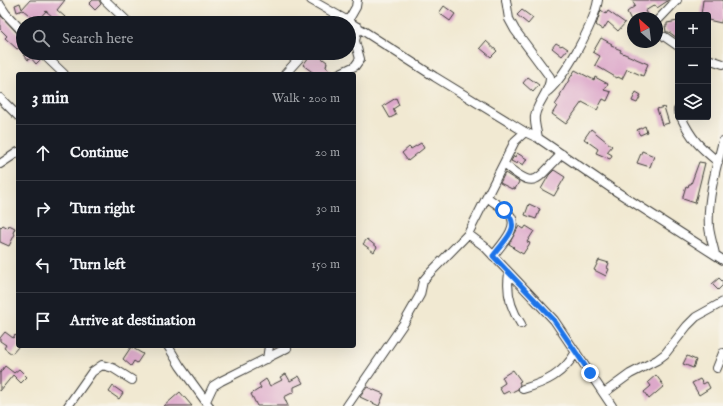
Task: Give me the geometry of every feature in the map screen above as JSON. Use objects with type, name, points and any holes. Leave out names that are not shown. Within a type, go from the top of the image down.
[{"type":"street","points":[[105,0],[122,16]]},
{"type":"street","points":[[311,0],[340,16]]},
{"type":"street","points":[[350,16],[358,0]]},
{"type":"street","points":[[506,0],[509,19],[515,30],[549,74],[550,82],[535,116],[538,138]]},
{"type":"street","points":[[546,93],[554,85],[573,57],[595,13],[598,0]]},
{"type":"street","points":[[663,15],[677,0]]},
{"type":"street","points":[[0,5],[16,25]]},
{"type":"street","points":[[356,36],[358,27],[435,77],[525,132],[538,138],[611,188],[723,260]]},
{"type":"street","points":[[665,37],[675,44]]},
{"type":"street","points":[[343,72],[351,69],[358,63],[359,54],[356,44]]},
{"type":"street","points":[[49,60],[62,72]]},
{"type":"street","points":[[287,72],[298,60]]},
{"type":"street","points":[[711,61],[723,64]]},
{"type":"street","points":[[0,98],[16,114]]},
{"type":"street","points":[[682,120],[690,136],[718,162]]},
{"type":"street","points":[[347,406],[404,322],[420,295],[424,281],[428,275],[468,234],[515,141],[525,132]]},
{"type":"street","points":[[715,254],[709,227],[711,196],[723,141]]},
{"type":"street","points":[[0,164],[16,153]]},
{"type":"street","points":[[504,164],[519,176],[526,180],[532,181],[536,180],[547,167],[562,154]]},
{"type":"street","points":[[487,197],[510,215],[513,223],[512,230],[493,256]]},
{"type":"street","points":[[468,234],[493,256],[554,320],[612,406]]},
{"type":"street","points":[[509,273],[508,286],[511,306],[521,324]]},
{"type":"street","points":[[604,393],[630,374],[661,357],[696,317],[723,302]]},
{"type":"street","points":[[169,348],[207,405]]},
{"type":"street","points":[[267,359],[269,348]]},
{"type":"street","points":[[207,405],[213,386],[287,348]]},
{"type":"street","points":[[523,389],[554,376],[568,364],[576,352]]},
{"type":"street","points":[[717,368],[723,353]]},
{"type":"street","points":[[68,406],[92,372],[102,365],[113,368],[132,380]]},
{"type":"building","points":[[30,0],[65,0],[57,10],[64,16],[52,16],[46,11],[42,16],[30,16],[23,10],[17,12],[15,5],[20,3],[22,9]]},
{"type":"building","points":[[93,0],[99,0],[101,4],[95,10],[89,4]]},
{"type":"building","points":[[632,0],[669,0],[657,8],[655,5],[646,12],[627,12],[635,6]]},
{"type":"building","points":[[703,0],[723,0],[723,19],[721,23],[711,21],[711,12],[701,12]]},
{"type":"building","points":[[444,6],[455,14],[450,21],[439,13]]},
{"type":"building","points":[[522,10],[533,18],[528,24],[517,15]]},
{"type":"building","points":[[601,10],[606,14],[608,11],[625,23],[618,31],[608,22],[603,30],[596,25]]},
{"type":"building","points":[[0,15],[16,32],[16,48],[5,38],[7,36],[0,29]]},
{"type":"building","points":[[675,22],[675,36],[669,32],[666,32],[665,26],[667,26],[667,23]]},
{"type":"building","points":[[601,38],[612,44],[611,46],[621,50],[620,52],[648,64],[643,76],[627,69],[622,79],[617,78],[595,65],[600,56],[593,52]]},
{"type":"building","points":[[486,41],[497,51],[491,57],[480,48]]},
{"type":"building","points":[[556,43],[568,49],[562,56],[552,48]]},
{"type":"building","points":[[33,60],[40,60],[36,64]]},
{"type":"building","points":[[307,60],[324,60],[327,62],[326,67],[333,72],[312,72],[303,65]]},
{"type":"building","points":[[575,70],[594,80],[595,77],[608,84],[604,90],[611,92],[607,101],[603,99],[597,110],[582,102],[566,124],[552,114],[557,106],[555,105],[561,96],[560,95]]},
{"type":"building","points":[[528,77],[539,85],[533,92],[523,83]]},
{"type":"building","points":[[636,92],[641,95],[637,103],[632,101]]},
{"type":"building","points":[[396,98],[399,105],[393,109],[396,115],[390,118],[383,106]]},
{"type":"building","points":[[664,107],[669,123],[662,125],[657,109]]},
{"type":"building","points":[[645,126],[647,132],[640,135],[637,130]]},
{"type":"building","points":[[591,129],[612,146],[607,152],[612,155],[610,159],[596,153],[598,149],[584,139]]},
{"type":"building","points":[[421,143],[424,148],[408,161],[402,153],[409,147],[411,149]]},
{"type":"building","points":[[642,151],[654,156],[650,167],[637,163]]},
{"type":"building","points":[[517,153],[527,159],[523,165],[518,162],[517,164],[511,161]]},
{"type":"building","points":[[699,162],[705,163],[695,203],[683,199],[683,196],[686,186],[688,187],[689,184],[691,184]]},
{"type":"building","points":[[554,170],[565,177],[554,196],[541,189],[549,175]]},
{"type":"building","points":[[505,173],[519,182],[515,189],[500,183]]},
{"type":"building","points":[[529,204],[540,209],[536,219],[525,215]]},
{"type":"building","points":[[3,225],[8,228],[9,225],[15,228],[13,233],[15,234],[9,246],[0,242],[0,226],[1,227]]},
{"type":"building","points":[[519,226],[524,229],[526,226],[534,231],[527,242],[530,243],[523,254],[509,244]]},
{"type":"building","points":[[367,239],[377,247],[374,252],[363,244]]},
{"type":"building","points":[[599,260],[609,263],[607,268],[609,269],[606,276],[594,270]]},
{"type":"building","points":[[719,278],[723,282],[723,285],[718,290],[712,284]]},
{"type":"building","points":[[5,332],[13,338],[16,336],[17,348],[12,354],[4,348],[6,345],[0,341],[0,338]]},
{"type":"building","points":[[130,348],[143,354],[137,363],[134,361],[131,366],[123,359]]},
{"type":"building","points":[[687,356],[696,360],[693,368],[683,364]]},
{"type":"building","points":[[5,366],[14,373],[19,369],[27,377],[21,383],[13,375],[0,391],[0,373]]},
{"type":"building","points":[[513,370],[521,381],[519,382],[520,384],[518,389],[510,393],[509,391],[503,394],[499,387],[505,383],[502,377]]},
{"type":"building","points":[[286,374],[290,381],[299,376],[303,383],[294,387],[294,392],[284,397],[288,406],[257,406],[251,394],[261,388],[259,384],[266,379],[270,386],[282,380],[280,377]]},
{"type":"building","points":[[656,375],[664,386],[649,399],[644,392],[651,386],[648,382]]},
{"type":"building","points":[[700,379],[703,384],[707,382],[710,388],[699,395],[692,383]]},
{"type":"building","points":[[113,386],[123,393],[119,399],[109,392]]},
{"type":"building","points":[[367,387],[384,394],[379,406],[360,397]]},
{"type":"building","points":[[180,392],[192,406],[164,406]]},
{"type":"route","points":[[504,210],[512,219],[512,230],[493,256],[554,320],[590,373]]}]
